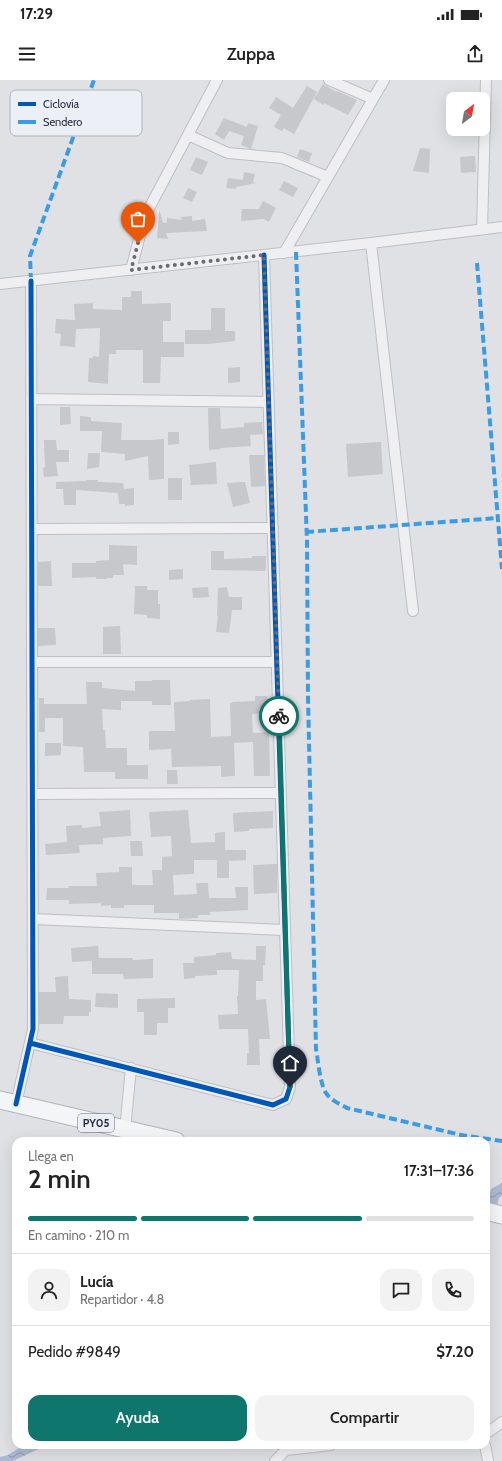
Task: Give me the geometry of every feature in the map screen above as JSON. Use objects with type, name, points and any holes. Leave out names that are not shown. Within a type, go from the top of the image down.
[{"type":"highway","name":"PY05","points":[[8,1102],[157,1137]]},
{"type":"street","points":[[131,270],[145,216],[217,80]]},
{"type":"street","points":[[329,80],[373,99]]},
{"type":"street","points":[[284,253],[384,80]]},
{"type":"street","points":[[482,229],[486,80]]},
{"type":"street","points":[[188,135],[228,153],[282,158],[328,177]]},
{"type":"street","points":[[0,284],[284,253],[502,227]]},
{"type":"street","points":[[371,243],[413,610]]},
{"type":"street","points":[[30,1043],[272,1105],[286,1099],[290,1087],[264,255]]},
{"type":"street","points":[[8,1102],[30,1043],[33,1029],[31,281]]},
{"type":"street","points":[[31,399],[269,402]]},
{"type":"street","points":[[32,529],[273,528]]},
{"type":"street","points":[[32,662],[277,662]]},
{"type":"street","points":[[32,794],[281,793]]},
{"type":"street","points":[[33,920],[286,930]]},
{"type":"street","points":[[125,1130],[131,1068]]},
{"type":"street","points":[[490,1431],[502,1422]]},
{"type":"street","points":[[275,1461],[286,1450],[295,1449]]},
{"type":"street","points":[[486,1449],[488,1461]]},
{"type":"water","points":[[502,1183],[502,1195],[499,1198],[497,1205],[490,1204],[491,1189]]},
{"type":"water","points":[[18,1449],[38,1449],[13,1461],[0,1461],[0,1457],[8,1455]]},
{"type":"building","points":[[323,84],[336,92],[337,91],[357,100],[348,115],[324,103],[323,105],[314,99]]},
{"type":"building","points":[[307,86],[317,92],[294,134],[284,128],[282,131],[274,127],[281,115],[269,108],[276,97],[293,108]]},
{"type":"building","points":[[224,118],[247,127],[248,123],[258,126],[251,149],[241,145],[244,136],[229,131],[224,140],[215,134]]},
{"type":"building","points":[[420,148],[430,149],[429,173],[413,171]]},
{"type":"building","points":[[300,149],[312,153],[309,162],[297,157]]},
{"type":"building","points":[[475,156],[476,172],[461,173],[460,157]]},
{"type":"building","points":[[196,157],[208,162],[202,175],[190,170]]},
{"type":"building","points":[[244,172],[255,174],[253,182],[256,183],[236,187],[236,189],[226,188],[228,178],[243,180]]},
{"type":"building","points":[[284,181],[298,188],[293,197],[279,190]]},
{"type":"building","points":[[188,188],[197,192],[192,202],[183,198]]},
{"type":"building","points":[[263,201],[276,208],[269,222],[264,219],[241,221],[242,209],[259,209]]},
{"type":"building","points":[[159,212],[163,223],[167,223],[167,218],[182,220],[181,217],[192,216],[192,221],[205,219],[207,231],[166,233],[168,239],[157,238]]},
{"type":"building","points":[[131,291],[142,291],[142,304],[171,303],[171,321],[163,321],[163,342],[184,342],[184,357],[161,357],[160,383],[143,383],[143,350],[116,350],[116,354],[109,354],[108,384],[88,382],[89,358],[93,358],[93,356],[99,357],[100,328],[76,329],[75,347],[60,346],[61,334],[55,333],[56,319],[75,320],[74,304],[93,303],[93,309],[122,310],[122,297],[131,297]]},
{"type":"building","points":[[211,308],[225,308],[225,331],[235,331],[235,341],[208,344],[185,344],[185,330],[211,330]]},
{"type":"building","points":[[240,367],[240,382],[228,383],[228,368]]},
{"type":"building","points":[[60,407],[70,407],[71,424],[60,425]]},
{"type":"building","points":[[208,408],[220,408],[221,429],[244,427],[244,423],[262,422],[263,434],[250,435],[251,446],[209,450]]},
{"type":"building","points":[[80,416],[91,417],[91,421],[122,423],[121,440],[164,439],[164,479],[149,480],[148,456],[125,461],[125,454],[101,452],[102,431],[80,431]]},
{"type":"building","points":[[168,432],[179,432],[179,444],[168,445]]},
{"type":"building","points":[[44,440],[56,440],[57,450],[69,450],[69,462],[56,462],[58,476],[44,477]]},
{"type":"building","points":[[381,442],[383,474],[348,477],[346,444]]},
{"type":"building","points":[[88,453],[100,453],[99,467],[87,469]]},
{"type":"building","points":[[249,455],[264,455],[265,486],[251,487]]},
{"type":"building","points":[[216,462],[217,484],[191,485],[189,465]]},
{"type":"building","points":[[168,478],[182,478],[182,500],[168,500]]},
{"type":"building","points":[[86,480],[123,483],[124,489],[134,488],[134,505],[125,506],[125,504],[119,504],[118,493],[76,490],[76,505],[64,505],[63,489],[56,489],[56,482]]},
{"type":"building","points":[[245,482],[250,503],[233,507],[227,483]]},
{"type":"building","points":[[109,545],[137,546],[137,565],[123,564],[124,575],[113,575],[113,578],[72,578],[72,563],[96,563],[96,561],[109,560]]},
{"type":"building","points":[[211,551],[224,551],[224,559],[266,556],[266,569],[265,571],[211,570]]},
{"type":"building","points":[[51,561],[52,586],[38,586],[38,562]]},
{"type":"building","points":[[183,569],[183,579],[169,580],[169,570]]},
{"type":"building","points":[[135,586],[147,586],[147,590],[158,590],[160,619],[147,618],[147,615],[134,614]]},
{"type":"building","points":[[208,587],[209,597],[193,598],[192,588]]},
{"type":"building","points":[[227,587],[229,597],[242,597],[242,610],[232,610],[229,633],[216,632],[218,616],[218,588]]},
{"type":"building","points":[[120,626],[121,654],[103,654],[103,627]]},
{"type":"building","points":[[38,628],[55,628],[56,645],[38,646]]},
{"type":"building","points":[[170,680],[171,705],[152,705],[152,701],[121,701],[121,710],[102,709],[106,748],[127,748],[127,765],[148,765],[148,779],[115,779],[115,772],[84,772],[83,747],[63,746],[63,718],[45,718],[45,732],[39,732],[39,698],[44,698],[44,704],[87,704],[86,682],[102,682],[102,688],[135,691],[135,681]]},
{"type":"building","points":[[255,696],[267,696],[268,713],[252,714],[253,733],[269,732],[270,776],[254,776],[253,742],[234,743],[235,776],[221,777],[221,766],[172,767],[171,749],[149,750],[149,731],[175,731],[174,702],[210,699],[211,737],[231,736],[230,703],[255,701]]},
{"type":"building","points":[[45,743],[61,743],[61,755],[45,756]]},
{"type":"building","points":[[167,770],[177,770],[178,784],[167,784]]},
{"type":"building","points":[[130,810],[131,836],[103,838],[103,844],[79,845],[80,853],[46,855],[45,844],[67,842],[66,826],[82,825],[82,828],[101,826],[99,812]]},
{"type":"building","points":[[188,810],[191,843],[215,842],[215,833],[225,832],[225,850],[246,850],[246,860],[229,861],[229,878],[217,878],[217,860],[194,860],[194,874],[173,875],[174,895],[197,894],[196,883],[208,883],[209,898],[236,898],[235,887],[248,887],[248,910],[210,912],[210,915],[198,915],[198,918],[179,919],[179,913],[154,913],[154,905],[124,905],[124,908],[111,908],[111,905],[101,906],[101,903],[69,904],[69,900],[46,900],[47,888],[97,886],[96,873],[119,872],[119,867],[132,867],[132,885],[153,885],[152,870],[162,870],[162,857],[172,856],[171,836],[151,837],[149,812]]},
{"type":"building","points":[[273,811],[273,828],[249,829],[249,831],[234,832],[233,813]]},
{"type":"building","points":[[130,841],[142,841],[143,856],[131,856]]},
{"type":"building","points":[[277,864],[277,893],[254,894],[253,865]]},
{"type":"building","points":[[98,946],[99,958],[132,958],[133,960],[153,959],[153,978],[124,979],[123,974],[92,974],[92,961],[72,962],[71,948]]},
{"type":"building","points":[[256,946],[266,946],[265,965],[263,965],[263,981],[256,981],[256,1000],[266,999],[270,1039],[259,1039],[260,1065],[247,1065],[247,1053],[249,1053],[248,1029],[219,1029],[218,1015],[238,1014],[237,996],[239,970],[217,970],[217,975],[195,976],[195,978],[184,979],[183,963],[194,963],[194,957],[231,952],[232,959],[256,960]]},
{"type":"building","points":[[68,976],[69,999],[91,1000],[91,1012],[89,1012],[89,1016],[64,1016],[63,1024],[39,1024],[39,992],[56,992],[55,977]]},
{"type":"building","points":[[96,993],[118,994],[118,1008],[95,1007]]},
{"type":"building","points":[[175,998],[175,1008],[168,1008],[168,1023],[157,1023],[157,1035],[144,1035],[144,1012],[137,1012],[137,999]]},
{"type":"marked path","points":[[90,90],[94,80]]},
{"type":"marked path","points":[[31,281],[30,256],[74,136]]},
{"type":"marked path","points":[[296,252],[307,541],[308,698],[316,1049],[321,1078],[324,1089],[330,1098],[347,1108],[475,1137]]},
{"type":"marked path","points":[[477,263],[502,569]]},
{"type":"marked path","points":[[306,532],[498,518]]},
{"type":"marked path","points":[[490,1139],[502,1141]]},
{"type":"cycle path","points":[[30,1043],[273,1105],[286,1099],[290,1087],[264,255]]},
{"type":"cycle path","points":[[16,1104],[33,1029],[31,281]]},
{"type":"way so far","points":[[138,243],[131,270],[264,255],[279,716]]},
{"type":"route","points":[[279,716],[290,1087]]}]
